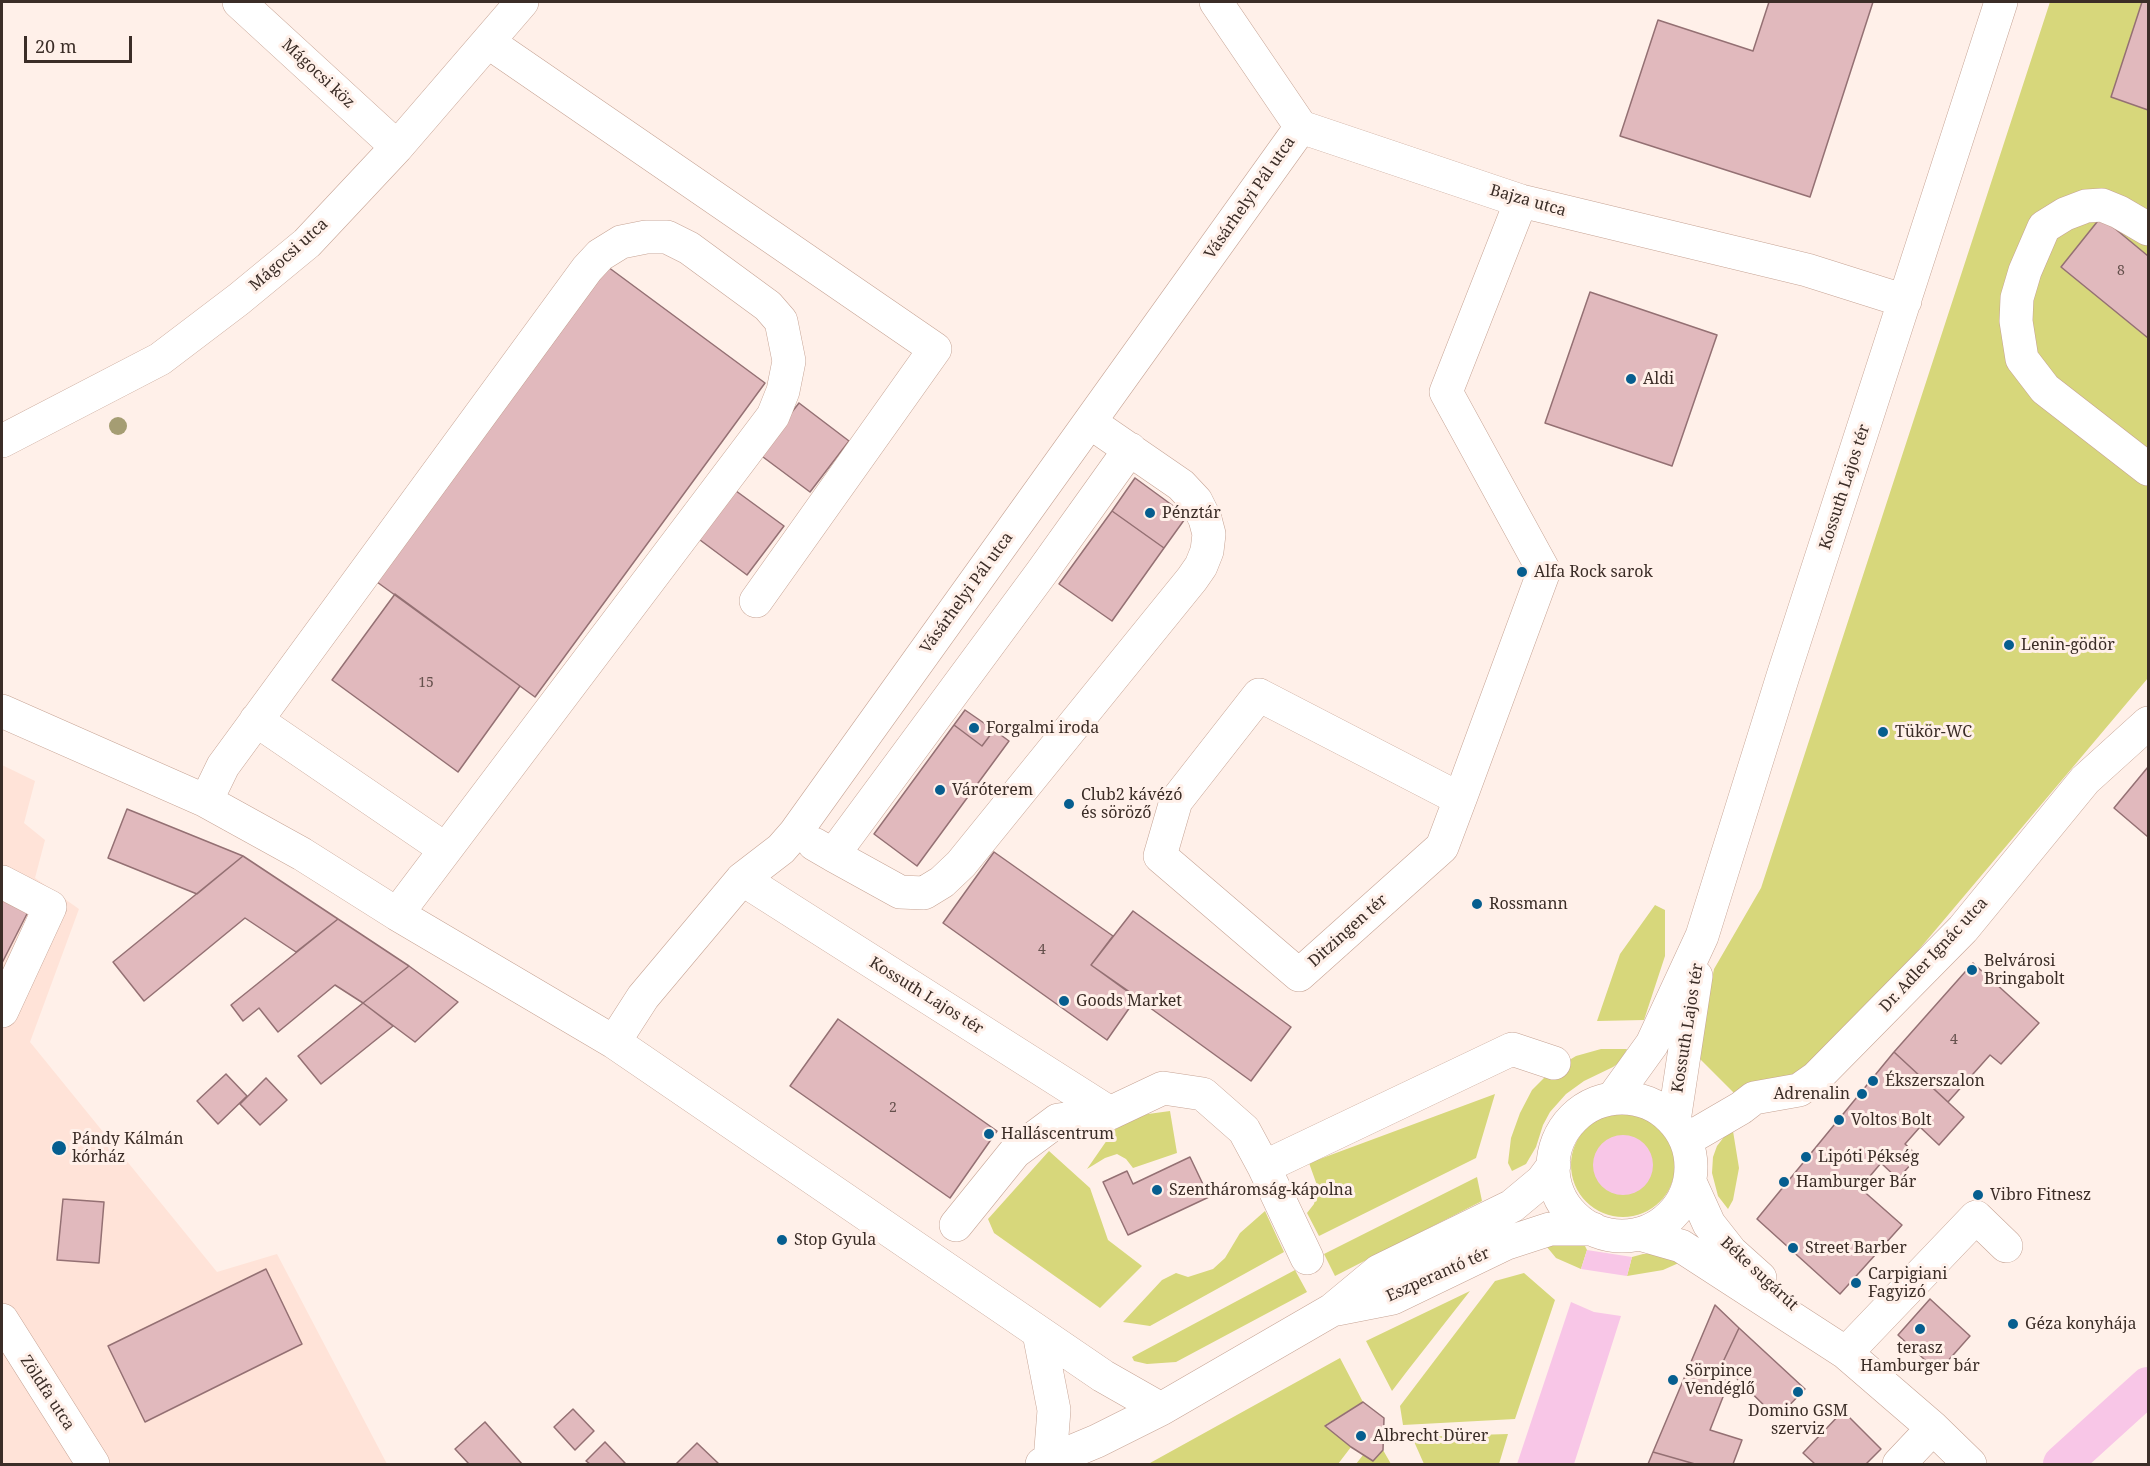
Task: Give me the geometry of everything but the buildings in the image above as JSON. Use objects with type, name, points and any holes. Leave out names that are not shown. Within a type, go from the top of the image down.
[{"type":"street","name":"Mágocsi köz","points":[[239,2],[397,147]]},
{"type":"street","name":"Mágocsi utca","points":[[2,441],[160,359],[307,243],[397,147],[522,2]]},
{"type":"street","points":[[1216,2],[1301,127]]},
{"type":"street","name":"Kossuth Lajos tér","points":[[1613,1098],[1652,1044],[1702,936],[1783,676],[2001,2]]},
{"type":"street","points":[[488,42],[935,349],[756,601]]},
{"type":"street","name":"Bajza utca","points":[[1301,127],[1521,201],[1807,270],[1905,301]]},
{"type":"street","name":"Vásárhelyi Pál utca","points":[[614,1042],[643,997],[742,879],[781,849],[795,833],[1301,127]]},
{"type":"street","points":[[1460,799],[1544,571],[1446,392],[1521,201]]},
{"type":"street","points":[[2148,229],[2102,205],[2086,206],[2065,214],[2044,227],[2025,271],[2017,298],[2016,321],[2022,359],[2045,388],[2148,469]]},
{"type":"street","points":[[206,801],[223,766],[587,269],[600,255],[621,242],[646,237],[667,237],[689,248],[768,306],[781,321],[789,361],[783,391],[773,416],[397,914]]},
{"type":"street","points":[[795,833],[900,892],[924,893],[942,882],[961,864],[1192,579],[1207,551],[1209,534],[1196,501],[1180,485],[1091,423]]},
{"type":"street","points":[[833,855],[1130,449]]},
{"type":"street","name":"Ditzingen tér","points":[[1259,695],[1460,799],[1443,847],[1299,975],[1160,856],[1176,801],[1259,695]]},
{"type":"street","points":[[2,711],[206,801],[302,854],[397,914],[614,1042],[1102,1376],[1161,1409]]},
{"type":"street","points":[[256,720],[445,849]]},
{"type":"street","name":"Dr. Adler Ignác utca","points":[[1680,1130],[1742,1108],[1754,1098],[1798,1090],[1816,1078],[1963,929],[2085,780],[2148,723]]},
{"type":"street","name":"Kossuth Lajos tér","points":[[742,879],[1110,1113]]},
{"type":"street","points":[[2,882],[50,907],[2,1011]]},
{"type":"street","name":"Kossuth Lajos tér","points":[[1680,1130],[1702,936]]},
{"type":"street","points":[[1264,1167],[1512,1048],[1554,1063]]},
{"type":"street","points":[[956,1225],[1015,1152],[1058,1120],[1110,1113],[1163,1088],[1203,1094],[1244,1130],[1307,1258]]},
{"type":"street","points":[[1613,1098],[1639,1100],[1659,1107],[1680,1130],[1691,1159],[1690,1182],[1677,1209],[1653,1229],[1639,1234],[1612,1235],[1593,1229],[1577,1219],[1564,1203],[1555,1183],[1554,1165],[1557,1144],[1567,1125],[1581,1110],[1599,1101],[1613,1098]]},
{"type":"street","name":"Eszperantó tér","points":[[1332,1310],[1379,1271],[1512,1206],[1542,1181],[1554,1165]]},
{"type":"street","name":"Béke sugárút","points":[[1690,1182],[1709,1224],[1731,1252],[1846,1353]]},
{"type":"street","points":[[1846,1353],[1976,1217],[2006,1246]]},
{"type":"street","name":"Eszperantó tér","points":[[1332,1310],[1394,1298],[1507,1243],[1550,1229],[1593,1229]]},
{"type":"street","points":[[1639,1234],[1681,1246],[1846,1353],[1933,1428],[1965,1459]]},
{"type":"street","points":[[1046,1463],[1161,1409],[1332,1310]]},
{"type":"street","name":"Zöldfa utca","points":[[2,1320],[93,1464]]},
{"type":"street","points":[[1039,1333],[1054,1410],[1046,1463]]},
{"type":"street","points":[[1899,1464],[1933,1428]]},
{"type":"shaded area","points":[[2050,2],[2148,2],[2148,678],[1819,1068],[1740,1099],[1697,1056],[1714,969],[1761,888]]},
{"type":"shaded area","name":"Pándy Kálmán kórház","points":[[2,765],[35,781],[24,823],[45,840],[35,878],[79,909],[30,1042],[217,1272],[277,1254],[387,1464],[2,1464]]},
{"type":"shaded area","points":[[1655,905],[1665,910],[1665,956],[1644,1020],[1597,1021],[1620,954]]},
{"type":"shaded area","points":[[1601,1049],[1627,1049],[1621,1061],[1613,1067],[1584,1081],[1566,1094],[1550,1112],[1536,1147],[1526,1164],[1512,1171],[1508,1163],[1511,1138],[1532,1090],[1551,1071],[1576,1056]]},
{"type":"shaded area","points":[[1495,1094],[1476,1158],[1319,1236],[1307,1213],[1314,1204],[1318,1188],[1309,1163]]},
{"type":"shaded area","points":[[1170,1111],[1177,1153],[1133,1168],[1126,1159],[1117,1154],[1087,1169],[1114,1130],[1141,1115]]},
{"type":"shaded area","points":[[1623,1113],[1643,1117],[1652,1122],[1666,1136],[1671,1145],[1675,1165],[1671,1185],[1666,1194],[1652,1208],[1643,1213],[1623,1217],[1603,1213],[1594,1208],[1580,1194],[1575,1185],[1571,1165],[1575,1145],[1580,1136],[1594,1122],[1603,1117]]},
{"type":"shaded area","points":[[1733,1131],[1739,1168],[1733,1200],[1728,1209],[1718,1196],[1712,1173],[1713,1157],[1717,1146],[1727,1133]]},
{"type":"shaded area","points":[[1623,1135],[1640,1140],[1648,1148],[1653,1165],[1648,1182],[1640,1190],[1623,1195],[1606,1190],[1598,1182],[1593,1165],[1598,1148],[1606,1140]]},
{"type":"shaded area","points":[[1049,1151],[1090,1188],[1108,1240],[1142,1266],[1100,1308],[994,1233],[988,1219]]},
{"type":"shaded area","points":[[1477,1177],[1482,1201],[1335,1276],[1324,1254]]},
{"type":"shaded area","points":[[1265,1211],[1284,1252],[1150,1326],[1123,1322],[1162,1280],[1176,1273],[1188,1277],[1213,1269],[1225,1258],[1240,1233]]},
{"type":"shaded area","points":[[1542,1241],[1583,1242],[1587,1250],[1581,1269],[1556,1258]]},
{"type":"shaded area","points":[[1587,1250],[1632,1257],[1627,1276],[1581,1269]]},
{"type":"shaded area","points":[[1656,1254],[1681,1262],[1663,1270],[1627,1276],[1632,1257]]},
{"type":"shaded area","points":[[1295,1270],[1307,1292],[1176,1362],[1147,1364],[1134,1361],[1132,1357]]},
{"type":"shaded area","points":[[1524,1273],[1555,1300],[1515,1419],[1403,1425],[1400,1406],[1495,1281]]},
{"type":"shaded area","points":[[1470,1291],[1408,1370],[1392,1391],[1366,1341]]},
{"type":"shaded area","points":[[1571,1302],[1594,1312],[1621,1316],[1574,1464],[1517,1464]]},
{"type":"shaded area","points":[[1340,1358],[1363,1402],[1325,1425],[1351,1447],[1338,1464],[1150,1463]]},
{"type":"shaded area","points":[[1508,1434],[1499,1464],[1424,1464],[1412,1437]]},
{"type":"shaded area","points":[[1383,1450],[1391,1464],[1356,1464],[1363,1455],[1373,1461]]},
{"type":"waterway","points":[[2062,1464],[2148,1386]]},
{"type":"place","name":"Aldi","points":[[1631,379]]},
{"type":"place","name":"Pénztár","points":[[1150,513]]},
{"type":"place","name":"Alfa Rock sarok","points":[[1522,572]]},
{"type":"place","name":"Lenin-gödör","points":[[2009,645]]},
{"type":"place","name":"Forgalmi iroda","points":[[974,728]]},
{"type":"place","name":"Tükör-WC","points":[[1883,732]]},
{"type":"place","name":"Váróterem","points":[[940,790]]},
{"type":"place","name":"Club2 kávézó és söröző","points":[[1069,804]]},
{"type":"place","name":"Rossmann","points":[[1477,904]]},
{"type":"place","name":"Belvárosi Bringabolt","points":[[1972,970]]},
{"type":"place","name":"Goods Market","points":[[1064,1001]]},
{"type":"place","name":"Ékszerszalon","points":[[1873,1081]]},
{"type":"place","name":"Adrenalin","points":[[1862,1094]]},
{"type":"place","name":"Voltos Bolt","points":[[1839,1120]]},
{"type":"place","name":"Halláscentrum","points":[[989,1134]]},
{"type":"place","name":"Pándy Kálmán kórház","points":[[59,1148]]},
{"type":"place","name":"Lipóti Pékség","points":[[1806,1157]]},
{"type":"place","name":"Hamburger Bár","points":[[1784,1182]]},
{"type":"place","name":"Szentháromság-kápolna","points":[[1157,1190]]},
{"type":"place","name":"Vibro Fitnesz","points":[[1978,1195]]},
{"type":"place","name":"Stop Gyula","points":[[782,1240]]},
{"type":"place","name":"Street Barber","points":[[1793,1248]]},
{"type":"place","name":"Carpigiani Fagyizó","points":[[1856,1283]]},
{"type":"place","name":"Géza konyhája","points":[[2013,1324]]},
{"type":"place","name":"terasz Hamburger bár","points":[[1920,1329]]},
{"type":"place","name":"Sörpince Vendéglő","points":[[1673,1380]]},
{"type":"place","name":"Domino GSM szerviz","points":[[1798,1392]]},
{"type":"place","name":"Albrecht Dürer","points":[[1361,1436]]}]
